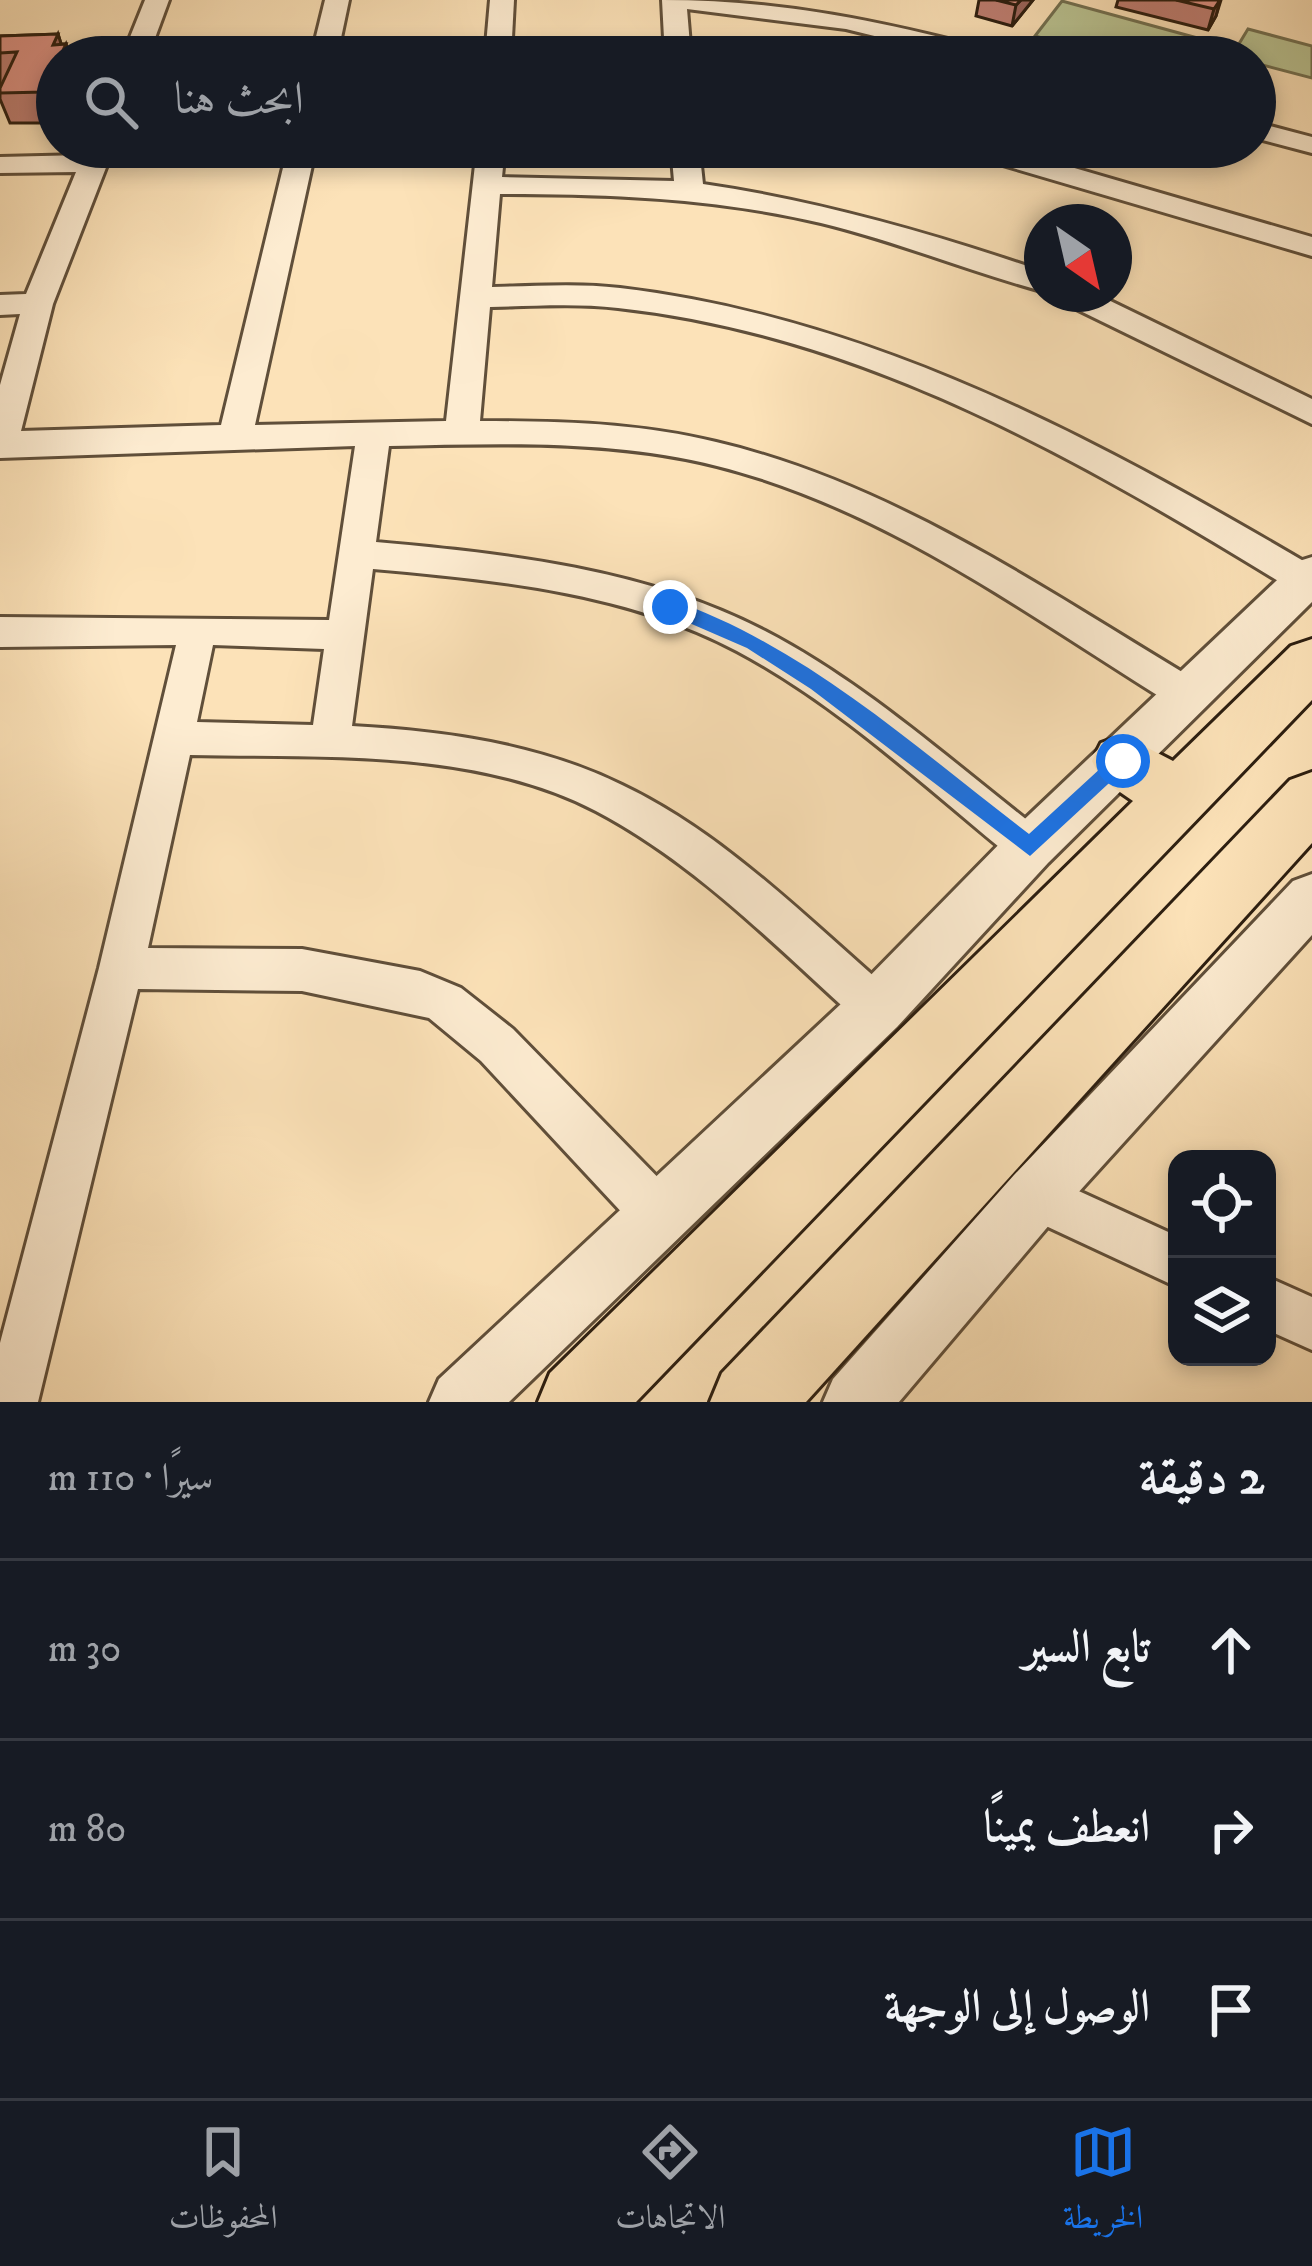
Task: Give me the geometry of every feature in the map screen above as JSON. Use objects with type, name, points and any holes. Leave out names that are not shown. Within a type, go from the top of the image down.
[{"type":"main road","points":[[580,1402],[1151,780],[1312,662]]},
{"type":"main road","points":[[751,1402],[1302,827]]},
{"type":"street","points":[[143,36],[158,0]]},
{"type":"street","points":[[329,36],[337,0]]},
{"type":"street","points":[[499,36],[502,0]]},
{"type":"street","points":[[677,36],[674,0],[729,2],[915,36]]},
{"type":"street","points":[[894,0],[900,32]]},
{"type":"street","points":[[1276,136],[1312,145]]},
{"type":"street","points":[[0,165],[36,161]]},
{"type":"street","points":[[92,168],[38,304],[0,445],[236,434],[462,432],[659,440],[782,473],[910,531],[1190,696]]},
{"type":"street","points":[[236,434],[297,168]]},
{"type":"street","points":[[462,432],[489,168]]},
{"type":"street","points":[[687,168],[689,191]]},
{"type":"street","points":[[1043,168],[1312,247]]},
{"type":"street","points":[[488,186],[689,191],[861,225],[1024,275]]},
{"type":"street","points":[[462,1402],[877,1008],[1030,847],[1151,780],[1190,696],[1309,577],[1041,428],[892,366],[772,329],[619,297],[474,297]]},
{"type":"street","points":[[0,305],[38,304]]},
{"type":"street","points":[[1107,312],[1312,413]]},
{"type":"street","points":[[330,743],[374,434]]},
{"type":"street","points":[[357,554],[484,565],[569,579],[711,622],[818,683],[1030,847]]},
{"type":"street","points":[[0,632],[198,630],[345,635]]},
{"type":"street","points":[[11,1402],[121,968],[198,630]]},
{"type":"street","points":[[173,738],[330,743],[454,754],[563,778],[657,826],[877,1008]]},
{"type":"street","points":[[856,1402],[1035,1196],[1312,898]]},
{"type":"street","points":[[121,968],[302,970],[420,992],[445,1003],[497,1045],[658,1214]]},
{"type":"street","points":[[1035,1196],[1168,1258]]},
{"type":"street","points":[[1276,1308],[1312,1324]]},
{"type":"green space","points":[[1062,1],[1190,36],[1035,36]]},
{"type":"green space","points":[[1248,29],[1274,36],[1244,36]]},
{"type":"green space","points":[[1276,36],[1312,46],[1312,78],[1276,69]]},
{"type":"building","points":[[1176,0],[1220,0],[1214,9]]},
{"type":"building","points":[[58,34],[36,36],[36,92],[0,93],[17,52],[0,53],[0,36]]},
{"type":"route","points":[[670,607],[753,642],[818,683],[1030,847],[1123,761]]}]
